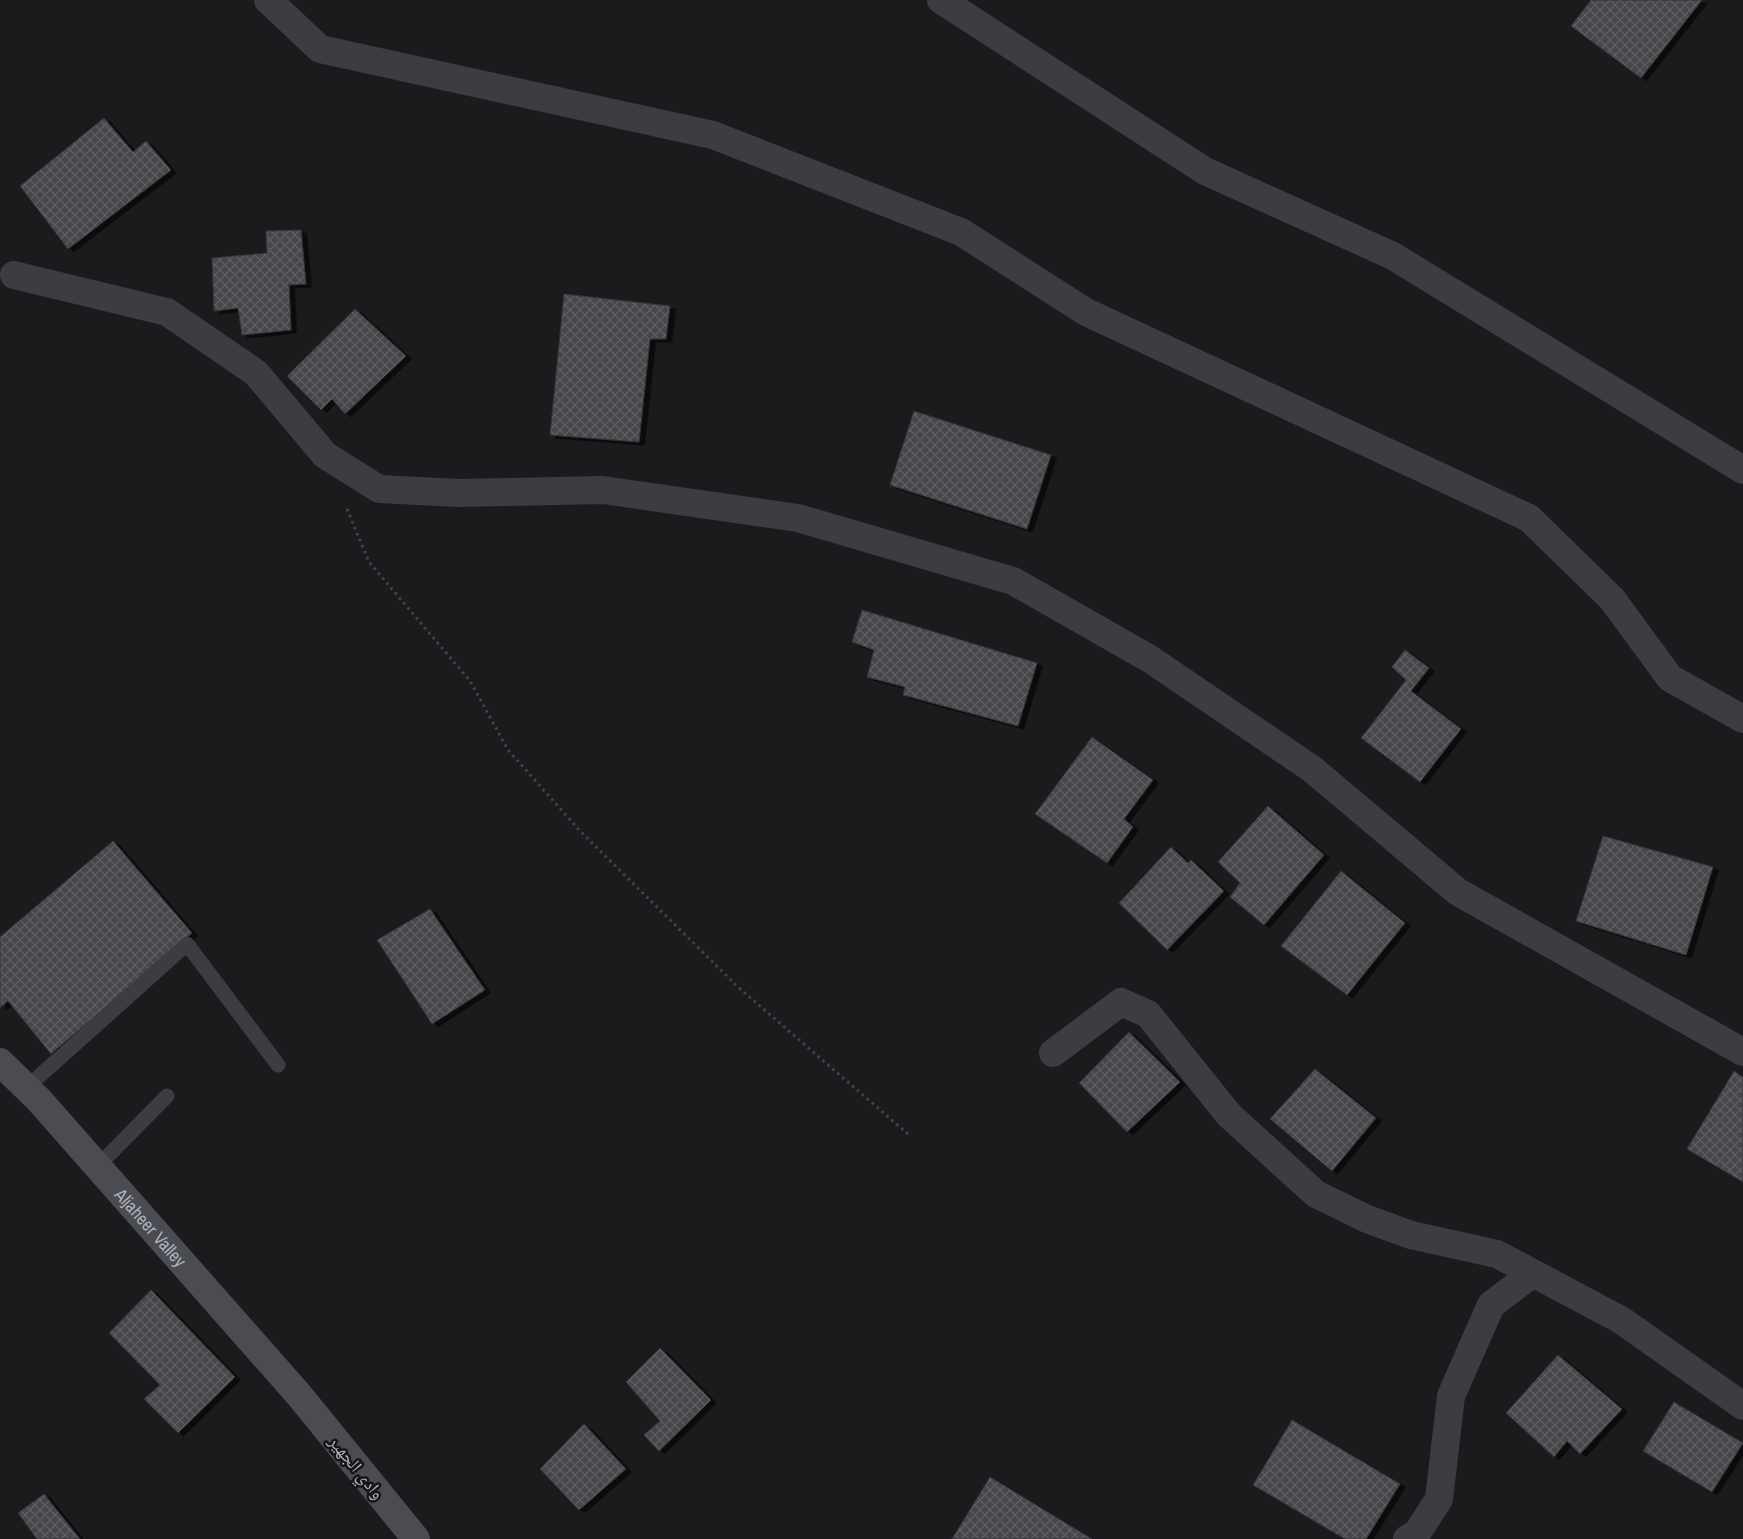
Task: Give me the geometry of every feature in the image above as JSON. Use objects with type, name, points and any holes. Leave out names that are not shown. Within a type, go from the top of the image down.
[{"type":"street","points":[[268,0],[320,49],[713,135],[961,232],[1086,312],[1529,518],[1612,599],[1670,678],[1743,720]]},
{"type":"street","points":[[941,0],[1205,171],[1393,256],[1743,470]]},
{"type":"street","points":[[14,275],[167,312],[256,373],[326,455],[379,489],[458,493],[603,490],[798,518],[1013,581],[1150,659],[1312,770],[1458,892],[1743,1052]]},
{"type":"street","points":[[1053,1053],[1121,1002],[1148,1014],[1229,1115],[1316,1194],[1367,1219],[1411,1235],[1497,1254],[1621,1320],[1743,1406]]},
{"type":"street","name":"Aljaheer Valley","points":[[0,1062],[97,1167],[299,1395]]},
{"type":"street","points":[[1407,1539],[1417,1533],[1439,1499],[1451,1396],[1491,1305],[1533,1273]]},
{"type":"street","name":"وادي الجهير","points":[[299,1395],[416,1539]]},
{"type":"lane","points":[[26,1088],[187,944],[278,1065]]},
{"type":"lane","points":[[97,1167],[167,1096]]},
{"type":"path","points":[[326,455],[369,562],[470,681],[508,750],[581,832],[738,986],[908,1134]]},
{"type":"building","points":[[1591,0],[1702,0],[1641,78],[1571,26]]},
{"type":"building","points":[[104,118],[133,152],[146,141],[171,170],[68,249],[20,186]]},
{"type":"building","points":[[301,230],[306,284],[289,285],[291,330],[242,335],[238,308],[214,311],[212,258],[267,253],[266,231]]},
{"type":"building","points":[[564,294],[670,306],[666,339],[650,339],[639,442],[550,435]]},
{"type":"building","points":[[355,309],[406,356],[345,414],[332,399],[321,410],[287,376]]},
{"type":"building","points":[[914,411],[1051,455],[1027,529],[890,485]]},
{"type":"building","points":[[862,610],[1037,663],[1018,726],[903,695],[905,687],[867,677],[874,650],[852,642]]},
{"type":"building","points":[[1405,650],[1429,668],[1411,691],[1461,729],[1420,782],[1361,738],[1406,680],[1392,667]]},
{"type":"building","points":[[1092,737],[1153,780],[1124,819],[1133,827],[1107,863],[1035,814]]},
{"type":"building","points":[[1268,806],[1324,855],[1264,925],[1230,897],[1240,883],[1218,862]]},
{"type":"building","points":[[1603,836],[1713,867],[1686,955],[1576,921]]},
{"type":"building","points":[[113,841],[192,933],[51,1054],[8,1001],[0,1008],[0,937]]},
{"type":"building","points":[[1171,847],[1188,863],[1191,860],[1224,891],[1167,950],[1119,903]]},
{"type":"building","points":[[1341,871],[1405,923],[1347,995],[1281,946]]},
{"type":"building","points":[[430,909],[485,990],[432,1024],[377,940]]},
{"type":"building","points":[[1129,1032],[1180,1082],[1127,1132],[1079,1083]]},
{"type":"building","points":[[1315,1069],[1376,1118],[1332,1171],[1270,1119]]},
{"type":"building","points":[[1734,1071],[1743,1077],[1743,1182],[1687,1149]]},
{"type":"building","points":[[151,1290],[235,1377],[178,1433],[144,1399],[160,1385],[109,1333]]},
{"type":"building","points":[[660,1348],[711,1400],[659,1451],[644,1435],[660,1421],[626,1382]]},
{"type":"building","points":[[1558,1355],[1622,1409],[1580,1454],[1567,1441],[1554,1457],[1506,1413]]},
{"type":"building","points":[[1674,1402],[1743,1443],[1712,1492],[1643,1451]]},
{"type":"building","points":[[1292,1420],[1400,1484],[1366,1539],[1345,1539],[1253,1485]]},
{"type":"building","points":[[584,1424],[626,1469],[579,1510],[540,1469]]},
{"type":"building","points":[[990,1477],[1092,1539],[952,1539]]},
{"type":"building","points":[[44,1494],[80,1539],[37,1539],[18,1513]]}]
